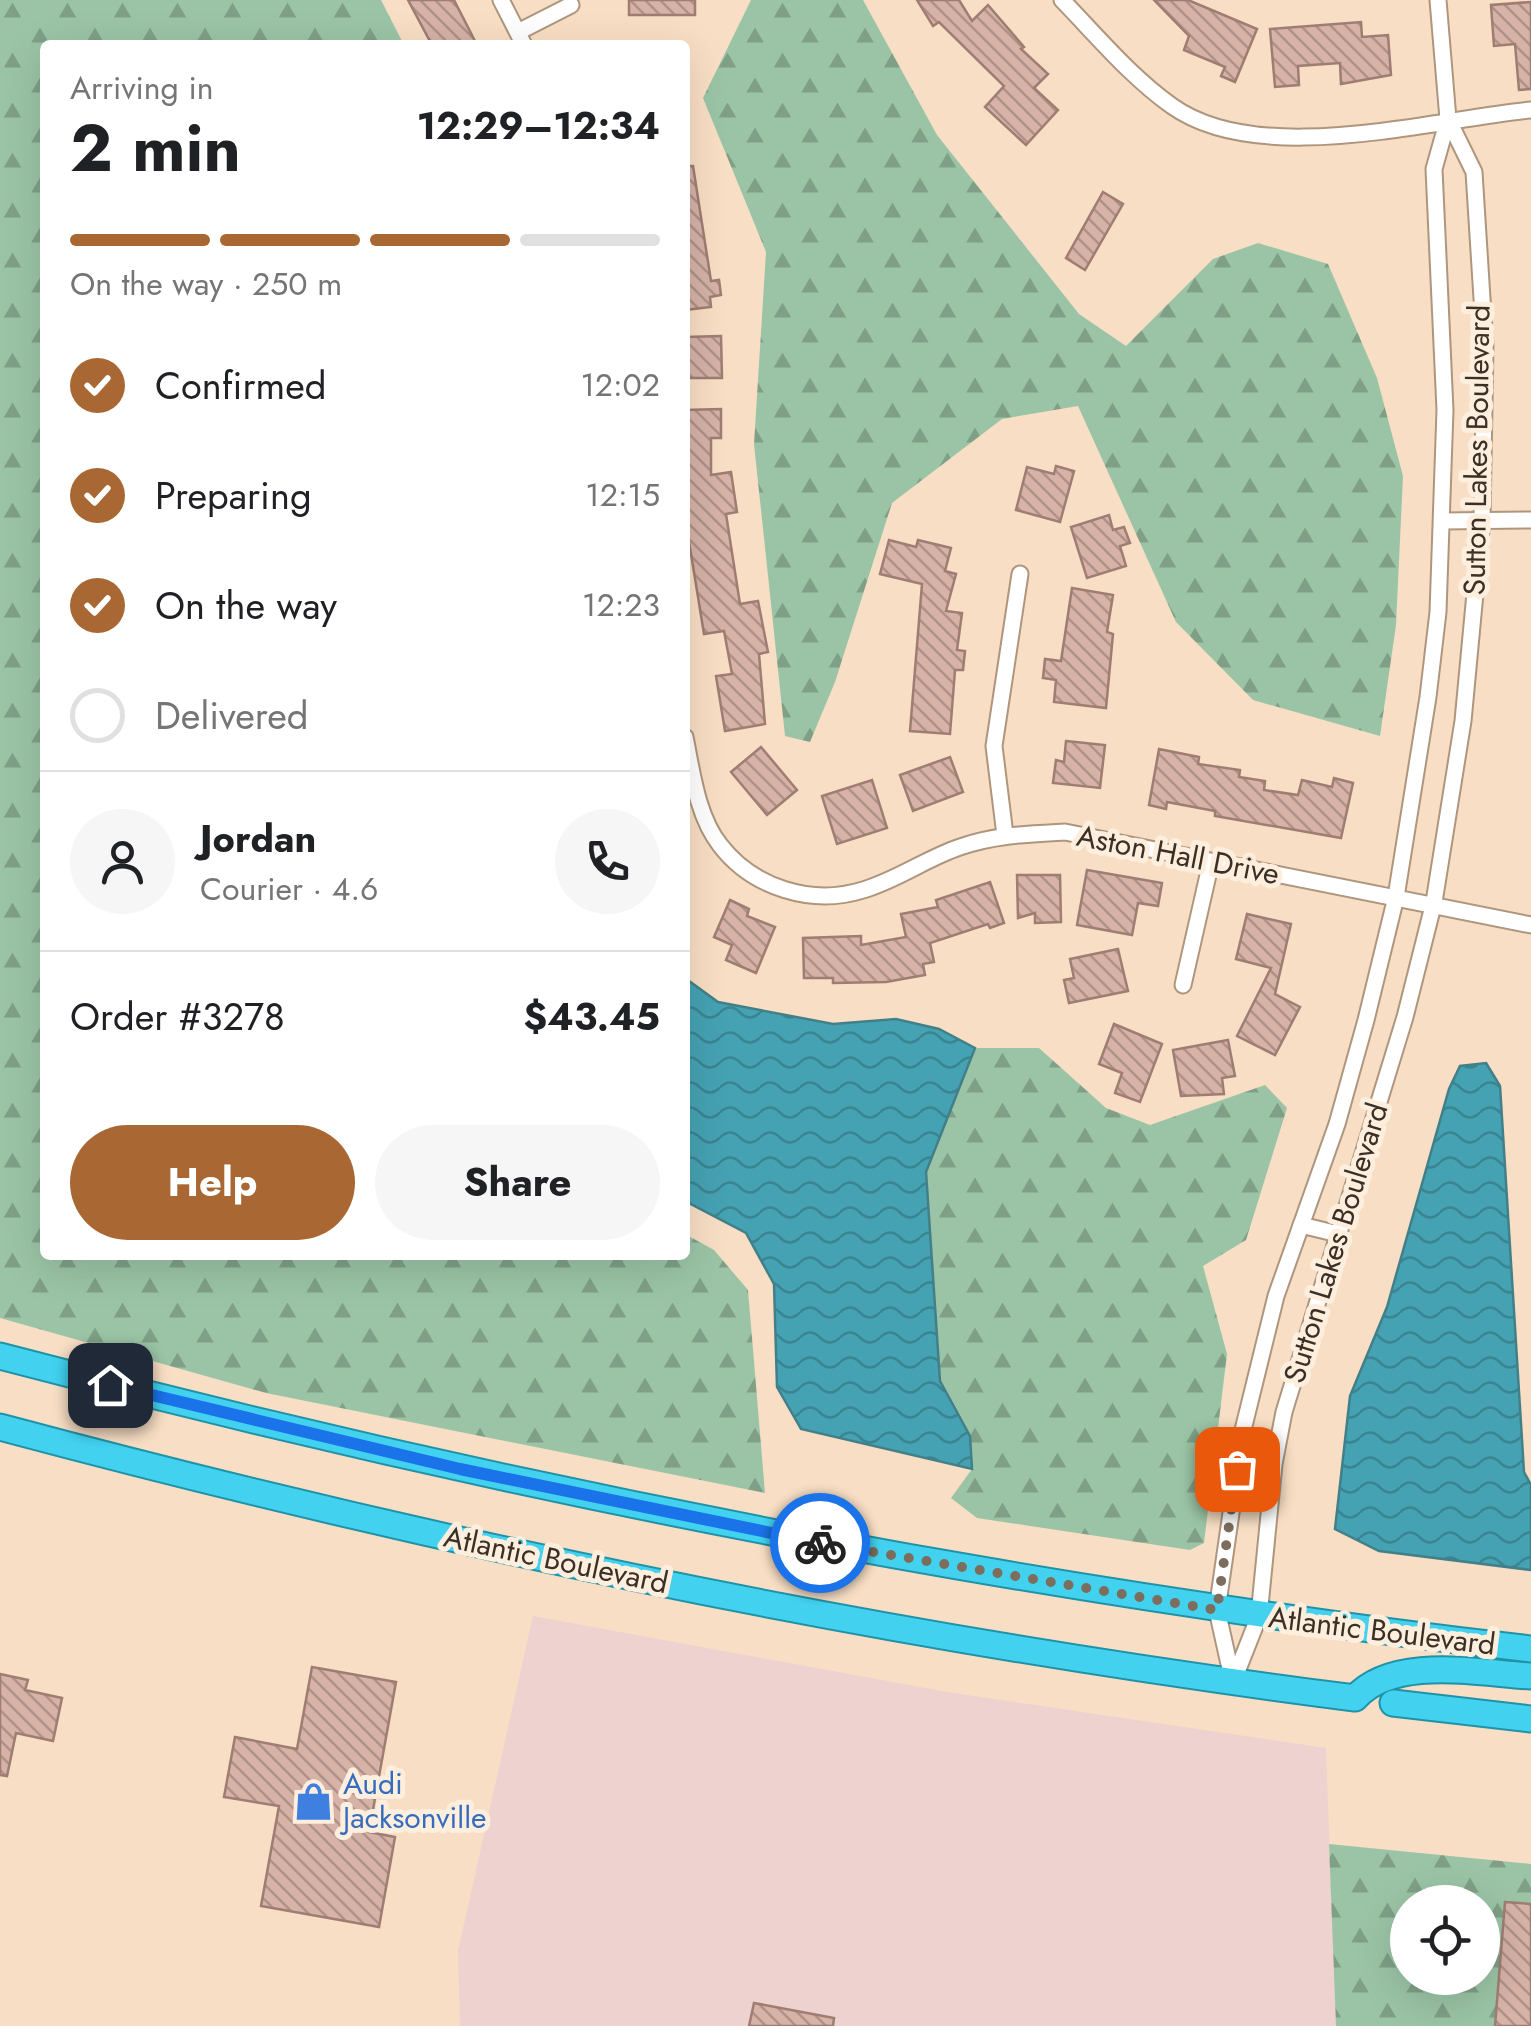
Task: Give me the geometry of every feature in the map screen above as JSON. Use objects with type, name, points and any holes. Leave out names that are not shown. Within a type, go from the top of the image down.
[{"type":"highway","name":"Atlantic Boulevard","points":[[0,1356],[317,1437],[678,1516],[855,1550],[1217,1610],[1531,1650]]},
{"type":"highway","name":"Atlantic Boulevard","points":[[0,1427],[308,1506],[682,1587],[1233,1682],[1355,1698],[1368,1683],[1393,1676],[1437,1671],[1531,1676]]},
{"type":"highway","points":[[1393,1702],[1531,1719]]},
{"type":"street","points":[[501,0],[521,38],[571,5]]},
{"type":"street","points":[[1062,0],[1144,84],[1204,124],[1295,139],[1531,110]]},
{"type":"street","name":"Sutton Lakes Boulevard","points":[[1233,1682],[1217,1610],[1254,1377],[1342,1107],[1396,897],[1428,698],[1443,520],[1443,308],[1434,169],[1448,118],[1438,0]]},
{"type":"street","name":"Sutton Lakes Boulevard","points":[[1233,1682],[1259,1616],[1274,1464],[1284,1412],[1405,1017],[1434,902],[1463,721],[1482,518],[1485,346],[1474,172],[1448,118]]},
{"type":"street","points":[[1443,520],[1531,520]]},
{"type":"street","points":[[1004,835],[994,746],[1020,574]]},
{"type":"street","name":"Aston Hall Drive","points":[[690,762],[694,783],[718,843],[756,875],[792,893],[837,898],[868,889],[958,847],[1004,835],[1065,832],[1434,902],[1531,925]]},
{"type":"street","points":[[1183,985],[1211,862]]},
{"type":"street","points":[[1301,1225],[1338,1234]]},
{"type":"shaded area","points":[[533,1616],[947,1692],[1326,1748],[1336,2026],[460,2026],[458,1951]]},
{"type":"green space","points":[[0,0],[381,0],[401,40],[40,40],[40,1260],[690,1260],[690,1237],[714,1250],[748,1290],[765,1493],[266,1393],[0,1318]]},
{"type":"green space","points":[[751,0],[863,0],[937,135],[1079,314],[1126,346],[1213,259],[1258,243],[1328,264],[1377,378],[1403,476],[1396,625],[1380,736],[1253,700],[1176,622],[1078,406],[1002,419],[892,503],[835,682],[810,742],[785,736],[754,444],[766,252],[703,98]]},
{"type":"green space","points":[[975,1048],[1039,1048],[1106,1108],[1150,1125],[1265,1085],[1287,1108],[1246,1240],[1203,1266],[1227,1354],[1204,1543],[1190,1550],[977,1518],[951,1498],[972,1469],[970,1436],[940,1381],[926,1172]]},
{"type":"green space","points":[[1329,1844],[1531,1864],[1531,2026],[1336,2026]]},
{"type":"water","points":[[690,982],[718,1002],[833,1024],[896,1019],[939,1029],[975,1048],[926,1172],[940,1381],[970,1436],[972,1469],[801,1429],[777,1387],[774,1284],[746,1233],[690,1204]]},
{"type":"water","points":[[1486,1063],[1500,1086],[1524,1472],[1531,1485],[1531,1570],[1379,1551],[1335,1529],[1350,1396],[1387,1307],[1449,1089],[1460,1066]]},
{"type":"building","points":[[408,0],[454,0],[474,40],[429,40]]},
{"type":"building","points":[[629,0],[695,0],[695,15],[629,15]]},
{"type":"building","points":[[917,0],[959,0],[972,21],[988,5],[1024,47],[1021,49],[1048,74],[1034,88],[1058,110],[1026,145],[985,107],[1004,86],[939,22],[933,26]]},
{"type":"building","points":[[1154,0],[1188,0],[1257,29],[1235,82],[1221,76],[1225,67],[1184,50],[1189,36]]},
{"type":"building","points":[[1531,2],[1531,89],[1519,90],[1515,44],[1494,46],[1491,5]]},
{"type":"building","points":[[1361,22],[1362,37],[1388,35],[1391,75],[1341,84],[1340,63],[1298,66],[1299,85],[1275,87],[1270,29]]},
{"type":"building","points":[[690,166],[711,281],[719,280],[721,295],[710,297],[711,307],[690,309]]},
{"type":"building","points":[[1103,192],[1123,204],[1085,270],[1066,258]]},
{"type":"building","points":[[721,336],[722,378],[690,378],[690,337]]},
{"type":"building","points":[[721,409],[721,438],[711,438],[711,475],[731,472],[737,512],[726,514],[740,604],[758,601],[768,652],[759,654],[765,724],[725,731],[716,676],[732,674],[724,631],[704,634],[690,548],[690,410]]},
{"type":"building","points":[[1056,466],[1074,471],[1060,522],[1016,510],[1027,467],[1054,474]]},
{"type":"building","points":[[1109,515],[1113,530],[1124,527],[1130,543],[1120,546],[1126,566],[1087,578],[1071,527]]},
{"type":"building","points":[[889,540],[916,547],[918,540],[951,548],[945,571],[956,574],[946,611],[962,613],[957,650],[965,651],[963,670],[955,670],[950,734],[910,731],[922,584],[880,574]]},
{"type":"building","points":[[1072,588],[1113,595],[1107,632],[1113,634],[1106,708],[1054,702],[1056,680],[1043,678],[1045,659],[1061,661]]},
{"type":"building","points":[[1066,741],[1105,745],[1100,788],[1053,783],[1056,760],[1064,762]]},
{"type":"building","points":[[761,747],[797,790],[767,815],[731,772]]},
{"type":"building","points":[[1159,749],[1199,757],[1198,764],[1240,770],[1239,777],[1265,781],[1264,790],[1298,795],[1302,780],[1332,787],[1334,778],[1353,783],[1341,838],[1215,816],[1215,811],[1167,802],[1166,809],[1149,805]]},
{"type":"building","points":[[950,757],[963,792],[913,811],[900,775]]},
{"type":"building","points":[[872,780],[887,828],[837,844],[822,796]]},
{"type":"building","points":[[1087,870],[1162,883],[1158,906],[1138,903],[1132,935],[1077,925]]},
{"type":"building","points":[[1017,875],[1060,875],[1061,922],[1035,923],[1035,913],[1018,918]]},
{"type":"building","points":[[990,882],[1004,923],[990,928],[988,924],[930,943],[934,962],[923,964],[925,975],[886,982],[833,983],[833,978],[804,978],[803,938],[861,936],[861,945],[906,937],[901,914],[938,907],[936,900]]},
{"type":"building","points":[[730,900],[749,909],[747,916],[775,927],[756,973],[726,960],[732,945],[714,937]]},
{"type":"building","points":[[1247,914],[1291,924],[1275,994],[1300,1007],[1275,1055],[1237,1036],[1271,968],[1236,959]]},
{"type":"building","points":[[1118,949],[1128,991],[1069,1003],[1064,980],[1074,978],[1070,959]]},
{"type":"building","points":[[1114,1024],[1162,1044],[1140,1102],[1115,1093],[1122,1073],[1099,1064]]},
{"type":"building","points":[[1228,1040],[1235,1076],[1222,1078],[1224,1094],[1181,1096],[1173,1050]]},
{"type":"building","name":"Audi Jacksonville","points":[[312,1667],[396,1682],[369,1832],[395,1837],[379,1927],[261,1906],[279,1806],[224,1797],[235,1737],[297,1749]]},
{"type":"building","points":[[0,1674],[28,1680],[25,1690],[62,1698],[53,1741],[16,1733],[7,1776],[0,1775]]},
{"type":"building","points":[[1505,1902],[1531,1904],[1531,2026],[1495,2026]]},
{"type":"building","points":[[754,2003],[834,2018],[833,2026],[749,2026]]},
{"type":"way so far","points":[[820,1543],[1217,1610],[1237,1469]]},
{"type":"place","name":"Audi Jacksonville","points":[[313,1801]]},
{"type":"route","points":[[110,1385],[460,1469],[820,1543]]}]
